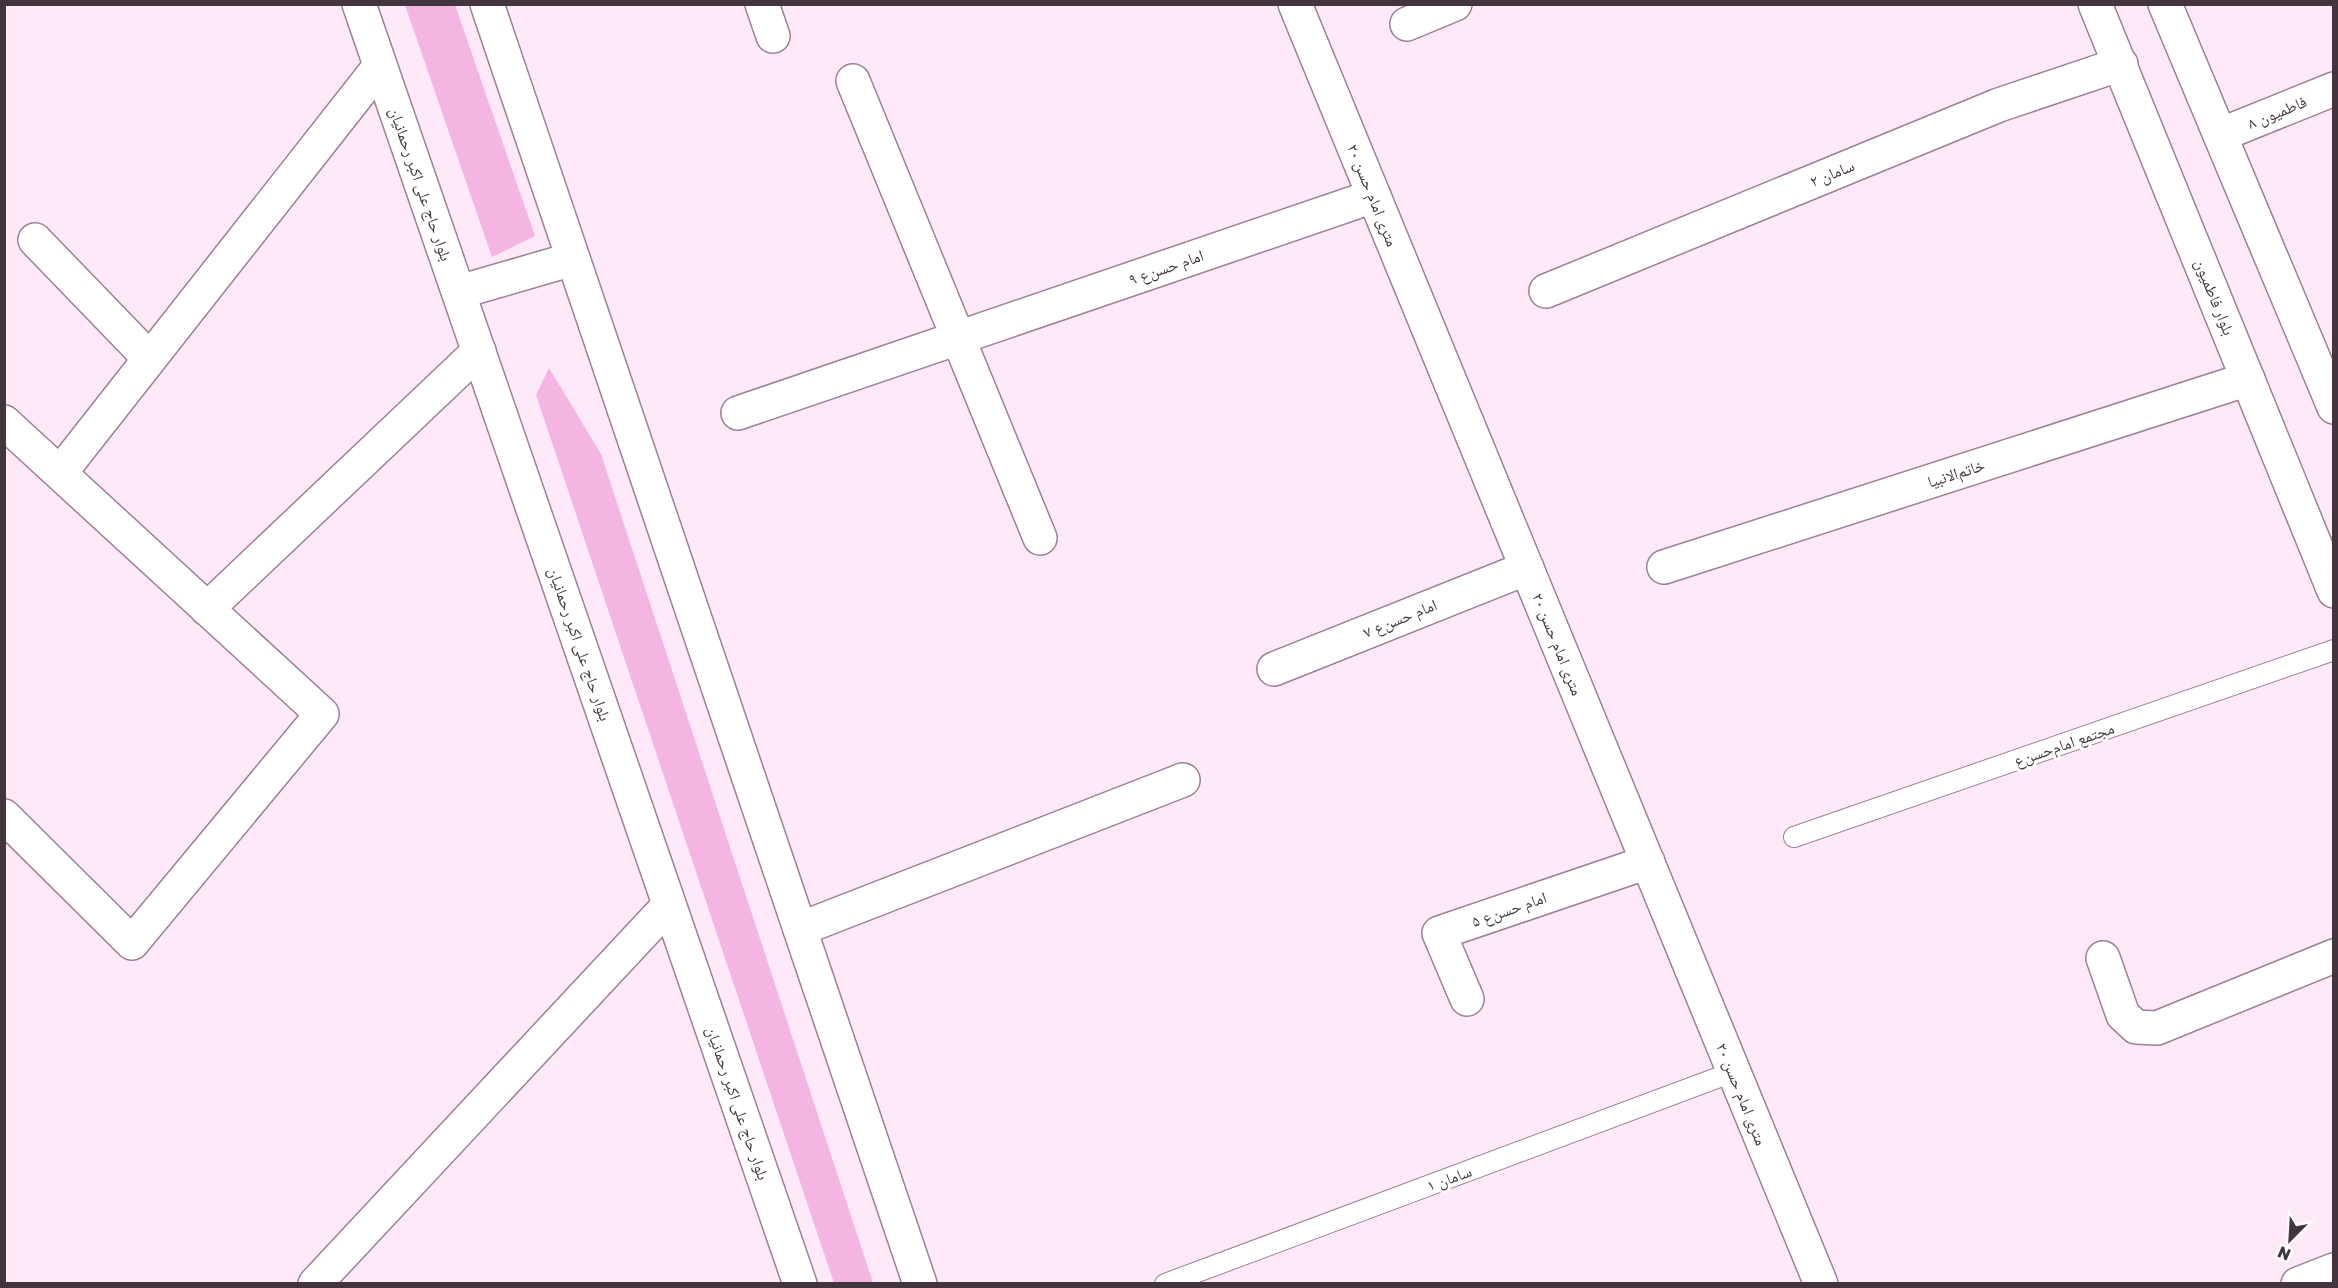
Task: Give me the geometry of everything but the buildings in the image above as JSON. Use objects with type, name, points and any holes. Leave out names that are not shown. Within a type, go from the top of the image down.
[{"type":"street","name":"بلوار حاج علی اکبر رحمانیان","points":[[358,4],[800,1284]]},
{"type":"street","points":[[487,4],[920,1284]]},
{"type":"street","points":[[762,4],[773,36]]},
{"type":"street","name":"۲۰ متری امام حسن","points":[[1295,4],[1821,1284]]},
{"type":"street","points":[[1407,24],[1455,4]]},
{"type":"street","name":"بلوار فاطمیون","points":[[2095,4],[2334,591]]},
{"type":"street","points":[[2165,4],[2334,407]]},
{"type":"street","name":"سامان ۲","points":[[1546,291],[1999,105],[2121,64]]},
{"type":"street","points":[[60,473],[380,66]]},
{"type":"street","points":[[853,81],[1040,537]]},
{"type":"street","name":"فاطمیون ۸","points":[[2220,135],[2334,89]]},
{"type":"street","name":"امام حسن‌ع ۹","points":[[738,413],[1374,196]]},
{"type":"street","points":[[35,240],[149,358]]},
{"type":"street","points":[[459,292],[573,259]]},
{"type":"street","points":[[207,609],[479,351]]},
{"type":"street","name":"خاتم‌الانبیا","points":[[1664,567],[2248,379]]},
{"type":"street","points":[[4,422],[322,714],[132,944],[4,816]]},
{"type":"street","name":"امام حسن‌ع ۷","points":[[1274,669],[1527,568]]},
{"type":"street","points":[[800,929],[1183,780]]},
{"type":"street","name":"امام حسن‌ع ۵","points":[[1467,999],[1439,933],[1648,862]]},
{"type":"street","points":[[315,1284],[669,905]]},
{"type":"street","points":[[2103,958],[2122,1015],[2136,1027],[2157,1028],[2334,956]]},
{"type":"street","points":[[2298,1284],[2334,1270]]},
{"type":"lane","name":"مجتمع امام‌حسن‌ع","points":[[1794,837],[2334,650]]},
{"type":"lane","name":"سامان ۱","points":[[1165,1284],[1733,1072]]},
{"type":"shaded area","points":[[405,5],[455,5],[535,236],[492,257]]},
{"type":"shaded area","points":[[549,368],[601,454],[873,1283],[834,1283],[536,395]]}]
